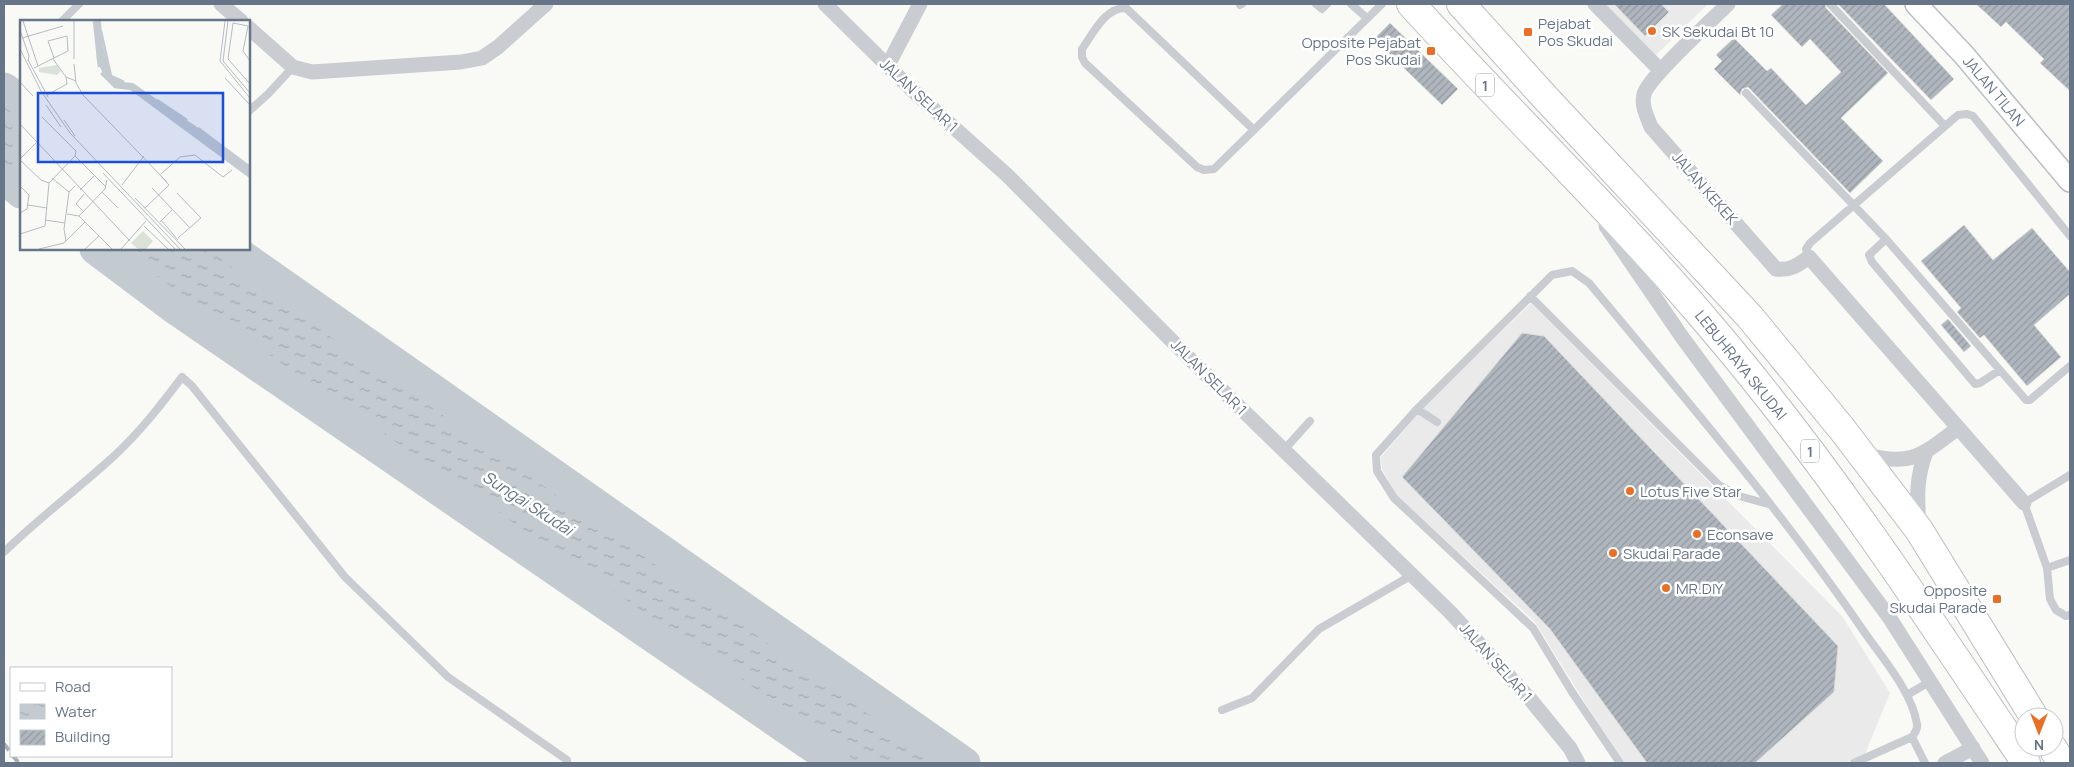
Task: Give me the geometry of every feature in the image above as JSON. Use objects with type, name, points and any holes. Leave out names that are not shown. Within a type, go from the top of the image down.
[{"type":"highway","name":"LEBUHRAYA SKUDAI","points":[[1411,4],[1486,85],[1563,162],[1712,328],[1811,451],[1949,648],[2026,763]]},
{"type":"highway","name":"1","points":[[1461,4],[1541,93],[1750,317],[1861,454],[1919,530],[2028,707]]},
{"type":"street","points":[[221,4],[240,20]]},
{"type":"street","points":[[250,29],[293,67],[312,72],[461,62],[482,58],[498,47],[546,4]]},
{"type":"street","name":"JALAN SELAR 1","points":[[825,4],[929,106],[1008,176],[1284,451],[1450,612],[1530,699],[1570,748],[1578,763]]},
{"type":"street","points":[[888,66],[920,4]]},
{"type":"street","points":[[1595,4],[1660,71],[1728,4]]},
{"type":"street","name":"JALAN TILAN","points":[[1916,4],[1964,55],[2070,181]]},
{"type":"street","name":"JALAN KEKEK","points":[[1660,71],[1644,93],[1644,110],[1651,127],[1776,269],[1785,270],[1793,268],[1809,257]]},
{"type":"street","points":[[1563,162],[1682,337],[1889,617],[1982,763]]},
{"type":"street","points":[[1809,257],[2024,503]]},
{"type":"street","points":[[1861,454],[1875,458],[1910,459],[1926,452],[1958,428]]},
{"type":"street","points":[[1919,530],[1916,489],[1919,470],[1926,452]]},
{"type":"street","points":[[1945,763],[1973,748]]},
{"type":"lane","points":[[63,20],[78,4]]},
{"type":"lane","points":[[1316,4],[1322,9],[1328,4]]},
{"type":"lane","points":[[1351,4],[1367,18]]},
{"type":"lane","points":[[1254,130],[1126,8],[1118,8],[1109,12],[1082,49],[1082,57],[1086,63],[1197,166],[1204,170],[1214,168],[1254,130],[1382,4]]},
{"type":"lane","points":[[1830,4],[1945,126]]},
{"type":"lane","points":[[250,110],[293,67]]},
{"type":"lane","points":[[1746,92],[1886,239],[2026,400],[2030,400],[2070,366]]},
{"type":"lane","points":[[1809,257],[1806,248],[1810,243],[1958,115],[1967,114],[1973,116],[2070,236]]},
{"type":"lane","points":[[1886,239],[1869,255],[1872,262],[1975,384],[1980,384],[2000,370]]},
{"type":"lane","points":[[1620,763],[1572,692],[1533,628],[1394,498],[1377,471],[1376,455],[1417,409],[1552,275],[1572,271],[1589,283],[1706,424],[1823,571],[1906,694],[1918,725],[1912,737],[1854,763]]},
{"type":"lane","points":[[1530,296],[1719,485],[1739,496],[1769,504]]},
{"type":"lane","points":[[4,552],[41,517],[114,456],[147,423],[182,377],[192,386],[345,577],[448,677],[566,760],[567,763]]},
{"type":"lane","points":[[1417,409],[1437,422]]},
{"type":"lane","points":[[1284,451],[1310,421]]},
{"type":"lane","points":[[2070,475],[2024,503],[2047,568],[2050,599],[2056,610],[2066,616],[2070,615]]},
{"type":"lane","points":[[2047,568],[2070,560]]},
{"type":"lane","points":[[1222,710],[1252,698],[1319,630],[1412,575]]},
{"type":"lane","points":[[1906,694],[1930,680]]},
{"type":"lane","points":[[1912,737],[1925,763]]},
{"type":"shaded area","name":"SK Sekudai Bt 10","points":[[1598,4],[1708,4],[1652,59]]},
{"type":"shaded area","name":"Skudai Parade","points":[[1531,303],[1842,616],[1890,693],[1865,754],[1845,763],[1625,763],[1535,622],[1396,495],[1382,469],[1381,457],[1426,405]]},
{"type":"water","points":[[4,88],[20,99],[20,192],[4,179]]},
{"type":"water","name":"Sungai Skudai","points":[[96,250],[234,250],[965,763],[836,763],[175,309]]},
{"type":"building","points":[[1614,4],[1661,4],[1669,12],[1645,36]]},
{"type":"building","points":[[1783,4],[1825,4],[1826,8],[1888,73],[1841,118],[1883,161],[1850,193],[1748,87],[1742,89],[1740,95],[1714,69],[1722,61],[1716,55],[1734,38],[1767,71],[1771,68],[1806,105],[1841,72],[1810,39],[1802,47],[1771,15]]},
{"type":"building","points":[[1838,4],[1884,4],[1954,79],[1931,100]]},
{"type":"building","points":[[1976,4],[2070,4],[2070,91],[2040,63],[2044,59],[2006,22],[2001,27]]},
{"type":"building","points":[[1390,23],[1458,89],[1442,105],[1374,39]]},
{"type":"building","points":[[1964,225],[1993,260],[2032,228],[2070,272],[2070,294],[2034,325],[2061,357],[2027,386],[1984,335],[1980,338],[1957,312],[1961,308],[1921,261]]},
{"type":"building","points":[[1948,319],[1971,346],[1964,352],[1941,325]]},
{"type":"building","name":"Skudai Parade","points":[[1522,333],[1544,336],[1838,646],[1834,692],[1755,763],[1647,763],[1550,629],[1402,477]]},
{"type":"waterway","points":[[4,88],[20,99]]},
{"type":"waterway","points":[[4,179],[20,192]]},
{"type":"waterway","points":[[96,250],[175,309],[836,763]]},
{"type":"waterway","points":[[234,250],[965,763]]},
{"type":"railway","points":[[4,744],[10,752]]},
{"type":"railway","points":[[14,757],[19,763]]},
{"type":"place","name":"SK Sekudai Bt 10","points":[[1652,31]]},
{"type":"place","name":"Pejabat Pos Skudai","points":[[1528,32]]},
{"type":"place","name":"Opposite Pejabat Pos Skudai","points":[[1431,51]]},
{"type":"place","name":"Lotus Five Star","points":[[1630,491]]},
{"type":"place","name":"Econsave","points":[[1697,534]]},
{"type":"place","name":"Skudai Parade","points":[[1613,553]]},
{"type":"place","name":"MR.DIY","points":[[1666,588]]},
{"type":"place","name":"Opposite Skudai Parade","points":[[1997,599]]}]
